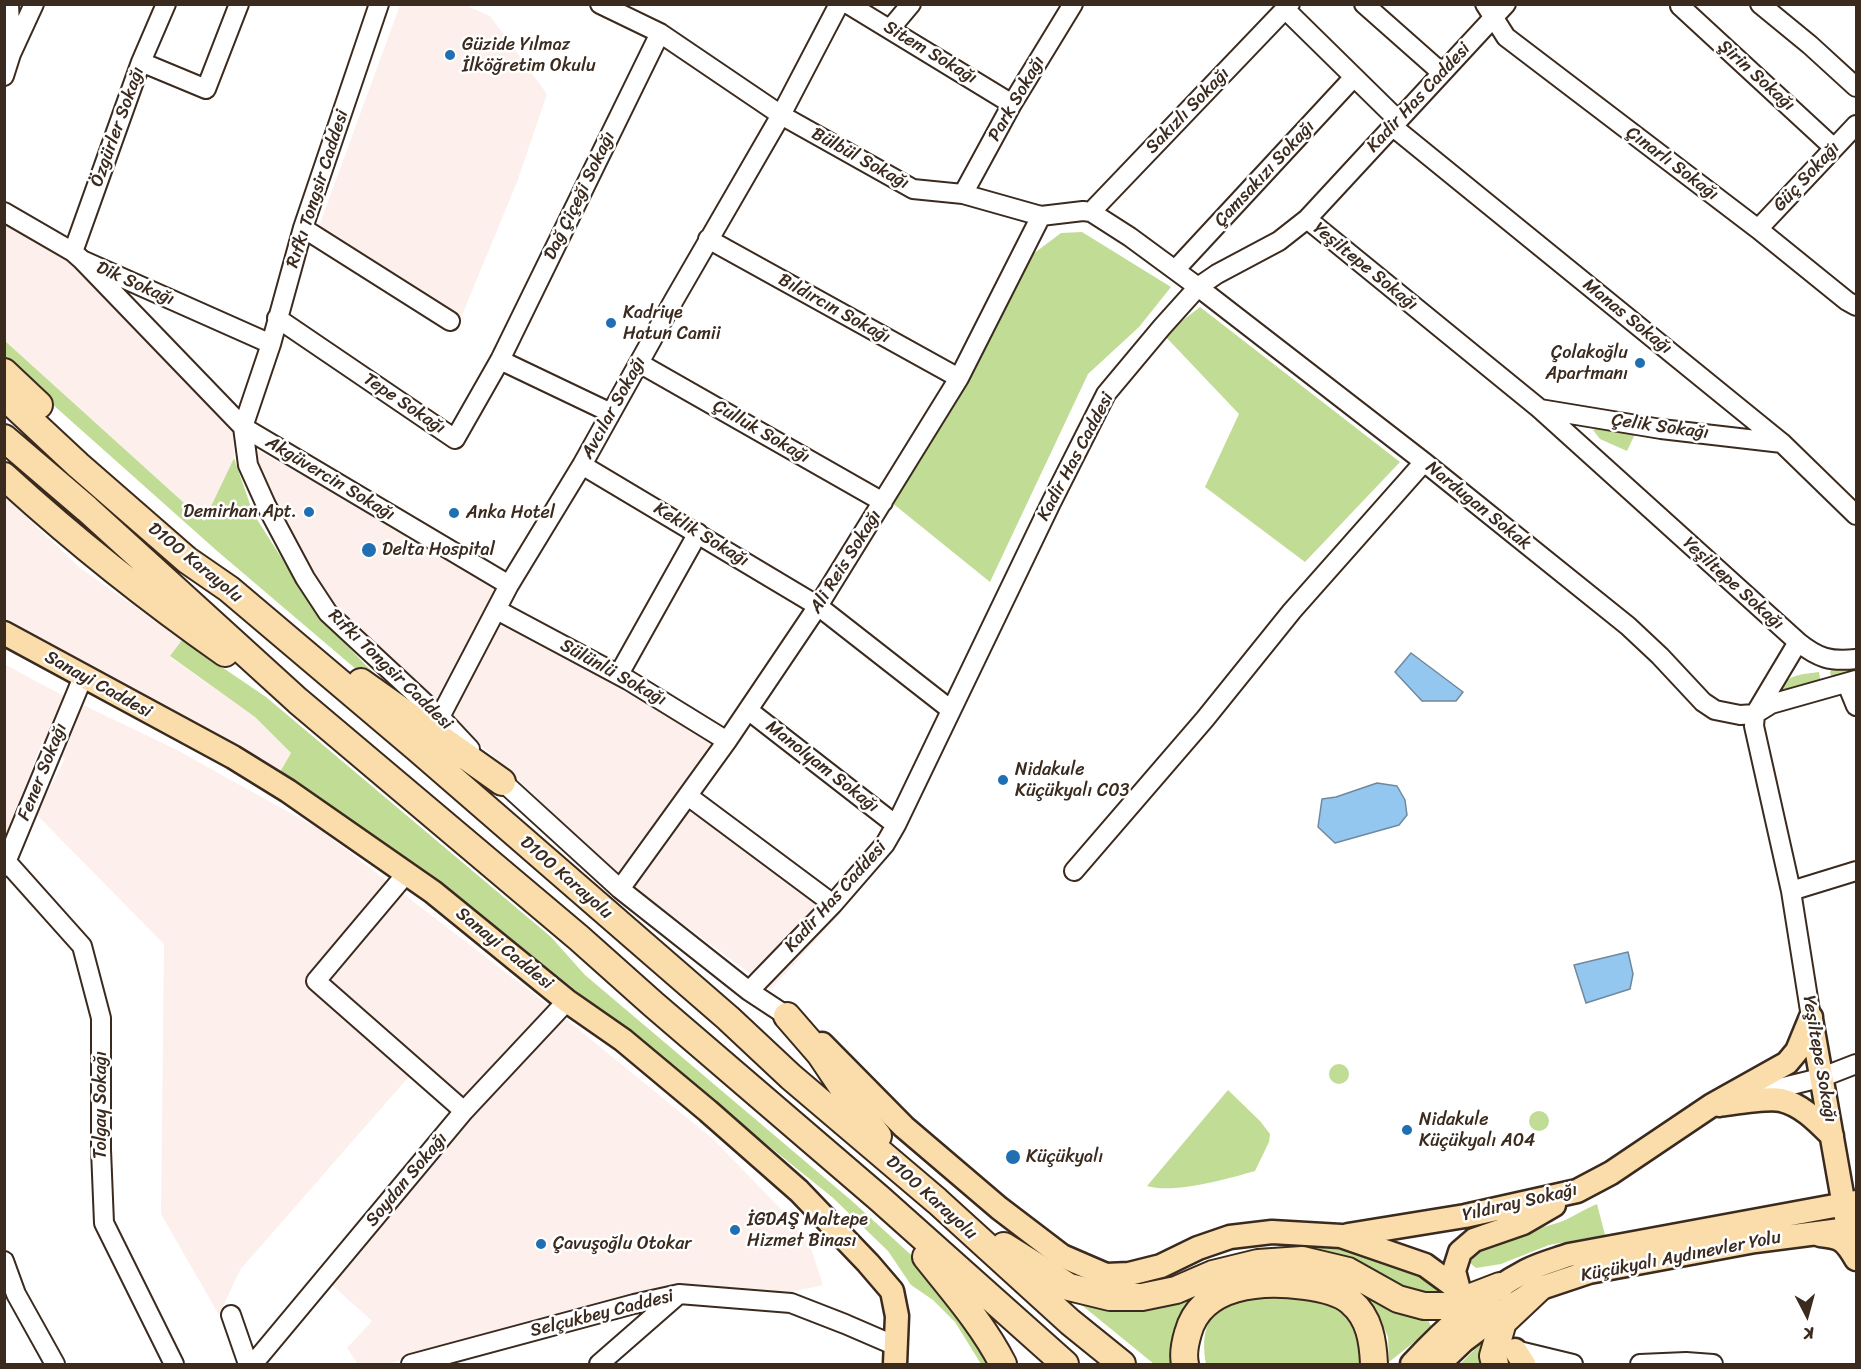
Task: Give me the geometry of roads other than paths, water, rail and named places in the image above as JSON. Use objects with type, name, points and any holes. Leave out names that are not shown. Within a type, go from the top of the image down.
[{"type":"highway","points":[[4,372],[132,493],[228,589],[502,782]]},
{"type":"highway","name":"D100 Karayolu","points":[[4,396],[78,465],[188,560],[228,589],[728,1018],[791,1077],[912,1179],[1053,1307],[1122,1365]]},
{"type":"highway","name":"D100 Karayolu","points":[[4,438],[96,517],[298,701],[579,938],[879,1198],[1065,1365]]},
{"type":"highway","points":[[4,476],[65,531],[183,624],[298,701]]},
{"type":"highway","points":[[787,1016],[820,1054],[856,1109],[912,1179]]},
{"type":"highway","points":[[879,1198],[972,1314],[1003,1365]]},
{"type":"highway","points":[[937,1202],[1069,1287],[1110,1297],[1142,1297],[1176,1290],[1213,1274],[1258,1263],[1302,1260],[1348,1271],[1398,1299],[1424,1306],[1448,1306],[1500,1286]]},
{"type":"highway","points":[[1185,1365],[1186,1340],[1190,1326],[1202,1307],[1225,1292],[1244,1286],[1268,1283],[1313,1287],[1331,1292],[1351,1302],[1369,1329],[1374,1365]]},
{"type":"highway","points":[[1512,1360],[1493,1356],[1503,1322],[1538,1289]]},
{"type":"main road","name":"Sanayi Caddesi","points":[[4,633],[251,769],[342,828],[433,892],[567,1000],[623,1040],[799,1191],[892,1291],[897,1316],[896,1355]]},
{"type":"main road","points":[[787,1016],[826,1048],[904,1126],[999,1208],[1062,1256],[1106,1275],[1129,1274],[1161,1266],[1198,1248],[1230,1237],[1272,1232],[1341,1236],[1425,1264],[1459,1290],[1454,1271],[1460,1252],[1474,1240],[1523,1223],[1577,1191]]},
{"type":"main road","name":"Yeşiltepe Sokağı","points":[[1811,1017],[1820,1078],[1834,1146],[1850,1203],[1853,1228]]},
{"type":"main road","name":"Yıldıray Sokağı","points":[[1341,1236],[1465,1216],[1577,1191],[1611,1173],[1712,1105],[1787,1063],[1797,1051],[1811,1017]]},
{"type":"main road","name":"Yıldıray Sokağı","points":[[1712,1105],[1779,1100],[1797,1106],[1815,1119],[1834,1146]]},
{"type":"main road","points":[[1780,1216],[1805,1204],[1823,1191],[1832,1176],[1834,1146]]},
{"type":"main road","points":[[1412,1365],[1446,1329],[1500,1286],[1528,1270],[1569,1255],[1850,1203]]},
{"type":"main road","points":[[1806,1233],[1853,1228]]},
{"type":"main road","points":[[1806,1233],[1839,1237],[1851,1248],[1857,1259]]},
{"type":"main road","name":"Küçükyalı Aydınevler Yolu","points":[[1439,1365],[1463,1341],[1503,1311],[1538,1289],[1589,1272],[1806,1233]]},
{"type":"street","points":[[9,4],[11,54]]},
{"type":"street","points":[[4,76],[11,54],[34,4]]},
{"type":"street","name":"Özgürler Sokağı","points":[[78,256],[141,62],[166,4]]},
{"type":"street","points":[[141,62],[206,89],[239,4]]},
{"type":"street","name":"Rıfkı Tongsir Caddesi","points":[[379,4],[303,228],[271,344],[243,427],[248,465],[266,505],[310,587],[328,613],[440,717],[502,782],[620,889],[749,990],[787,1016]]},
{"type":"street","name":"Bülbül Sokağı","points":[[600,4],[660,33],[781,115],[913,189],[963,194],[1041,216],[1083,210],[1091,212]]},
{"type":"street","name":"Avcılar Sokağı","points":[[440,717],[509,585],[582,465],[708,239],[781,115],[839,4]]},
{"type":"street","name":"Sitem Sokağı","points":[[848,4],[1012,104]]},
{"type":"street","points":[[890,29],[911,4]]},
{"type":"street","name":"Park Sokağı","points":[[963,194],[1012,104],[1073,4]]},
{"type":"street","points":[[1364,4],[1442,73]]},
{"type":"street","name":"Şirin Sokağı","points":[[1682,4],[1680,6],[1834,148]]},
{"type":"street","points":[[1760,4],[1857,87]]},
{"type":"street","name":"Sakızlı Sokağı","points":[[1091,212],[1288,7],[1395,123]]},
{"type":"street","name":"Kadir Has Caddesi","points":[[749,990],[833,904],[885,844],[1106,394],[1198,287],[1217,274],[1279,241],[1307,219],[1442,73],[1495,9]]},
{"type":"street","name":"Çınarlı Sokağı","points":[[1495,9],[1506,38],[1853,299]]},
{"type":"street","name":"Dağ Çiçeği Sokağı","points":[[500,360],[660,33]]},
{"type":"street","name":"Çamsakızı Sokağı","points":[[1175,270],[1354,77]]},
{"type":"street","name":"Manas Sokağı","points":[[1395,123],[1782,443],[1857,515]]},
{"type":"street","name":"Güç Sokağı","points":[[1758,229],[1857,124]]},
{"type":"street","name":"Dik Sokağı","points":[[4,212],[78,256],[271,344]]},
{"type":"street","points":[[1091,212],[1130,237],[1198,287]]},
{"type":"street","name":"Ali Reis Sokağı","points":[[620,889],[727,741],[819,606],[959,378],[1041,216]]},
{"type":"street","name":"Yeşiltepe Sokağı","points":[[1307,219],[1540,409],[1797,642],[1755,714],[1754,726],[1791,891],[1811,1017]]},
{"type":"street","points":[[303,228],[450,321]]},
{"type":"street","name":"Bıldırcın Sokağı","points":[[708,239],[959,378]]},
{"type":"street","name":"Akgüvercin Sokağı","points":[[78,256],[243,427],[509,585]]},
{"type":"street","name":"Nardugan Sokak","points":[[1198,287],[1424,462],[1628,626],[1703,702],[1715,710],[1740,715],[1755,714]]},
{"type":"street","name":"Tepe Sokağı","points":[[277,318],[455,439],[500,360]]},
{"type":"street","points":[[500,360],[611,413]]},
{"type":"street","name":"Çulluk Sokağı","points":[[639,363],[883,502]]},
{"type":"street","name":"Çelik Sokağı","points":[[1540,409],[1660,429],[1782,443]]},
{"type":"street","points":[[1074,871],[1205,719],[1292,611],[1424,462]]},
{"type":"street","name":"Keklik Sokağı","points":[[582,465],[819,606],[951,710]]},
{"type":"street","points":[[619,675],[698,533]]},
{"type":"street","name":"Sülünlü Sokağı","points":[[497,610],[619,675],[727,741]]},
{"type":"street","points":[[1797,642],[1814,654],[1828,660],[1857,659]]},
{"type":"street","name":"Fener Sokağı","points":[[5,864],[82,677]]},
{"type":"street","points":[[1755,714],[1771,704],[1852,682],[1857,706]]},
{"type":"street","name":"Manolyam Sokağı","points":[[748,710],[896,825]]},
{"type":"street","points":[[688,796],[833,904]]},
{"type":"street","name":"Tolgay Sokağı","points":[[5,864],[82,946],[101,1018],[101,1150],[104,1223],[174,1365]]},
{"type":"street","points":[[1791,891],[1857,871]]},
{"type":"street","points":[[406,874],[316,981],[464,1111]]},
{"type":"street","name":"Soydan Sokağı","points":[[231,1315],[250,1365],[464,1111],[567,1000]]},
{"type":"street","name":"Yıldıray Sokağı","points":[[1712,1105],[1820,1078],[1857,1065]]},
{"type":"street","points":[[1853,1228],[1857,1253]]},
{"type":"street","points":[[4,1261],[16,1294],[55,1365]]},
{"type":"street","points":[[599,1365],[680,1294]]},
{"type":"street","name":"Selçukbey Caddesi","points":[[411,1365],[634,1304],[680,1294],[791,1303],[845,1324],[896,1355]]},
{"type":"street","points":[[1512,1360],[1573,1365]]},
{"type":"street","points":[[1640,1365],[1686,1362],[1713,1365]]},
{"type":"water","points":[[1411,653],[1463,692],[1456,701],[1422,701],[1395,672]]},
{"type":"water","points":[[1377,783],[1397,786],[1405,800],[1407,815],[1399,825],[1335,843],[1318,827],[1322,799],[1336,797]]},
{"type":"water","points":[[1628,952],[1633,974],[1630,989],[1586,1003],[1574,965]]},
{"type":"place","name":"Güzide Yılmaz İlköğretim Okulu","points":[[450,55]]},
{"type":"place","name":"Kadriye Hatun Camii","points":[[611,323]]},
{"type":"place","name":"Çolakoğlu Apartmanı","points":[[1640,363]]},
{"type":"place","name":"Demirhan Apt.","points":[[309,512]]},
{"type":"place","name":"Anka Hotel","points":[[454,513]]},
{"type":"place","name":"Delta Hospital","points":[[369,550]]},
{"type":"place","name":"Nidakule Küçükyalı C03","points":[[1003,780]]},
{"type":"place","name":"Nidakule Küçükyalı A04","points":[[1407,1130]]},
{"type":"place","name":"Küçükyalı","points":[[1013,1157]]},
{"type":"place","name":"İGDAŞ Maltepe Hizmet Binası","points":[[735,1230]]},
{"type":"place","name":"Çavuşoğlu Otokar","points":[[541,1244]]}]
